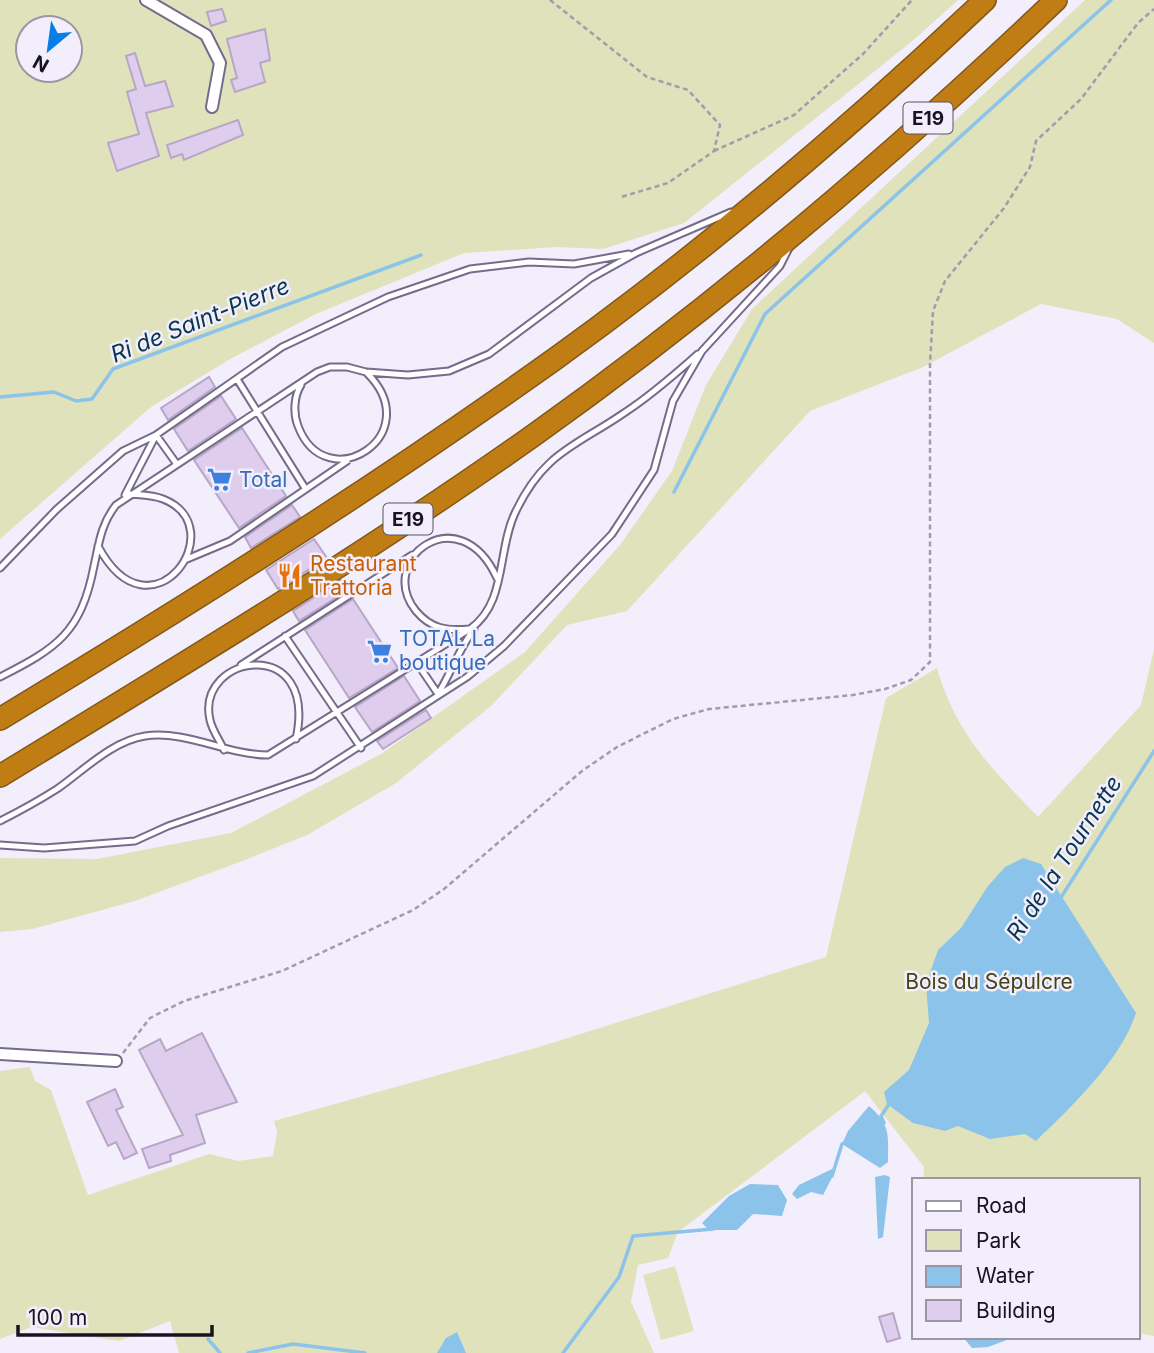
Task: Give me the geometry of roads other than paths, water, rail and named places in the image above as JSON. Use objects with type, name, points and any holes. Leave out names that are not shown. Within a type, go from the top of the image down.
[{"type":"highway","name":"E19","points":[[0,719],[241,572],[503,396],[760,200],[985,0]]},
{"type":"highway","name":"E19","points":[[0,776],[266,614],[534,435],[671,332],[796,232],[972,79],[1056,0]]},
{"type":"street","points":[[146,0],[206,35],[220,63],[212,107]]},
{"type":"street","points":[[0,1054],[116,1061]]},
{"type":"lane","points":[[117,505],[256,410],[330,367],[408,375],[449,371],[489,354],[591,278],[636,253],[760,200]]},
{"type":"lane","points":[[438,694],[452,671],[461,646],[489,610],[498,581],[500,557],[514,515],[531,484],[578,439],[625,413],[702,351],[780,266],[796,232]]},
{"type":"lane","points":[[0,568],[100,469],[124,451],[156,435],[282,347],[300,338],[388,297],[470,269],[528,262],[574,264],[636,253]]},
{"type":"lane","points":[[0,845],[44,848],[135,841],[167,826],[313,776],[361,748],[467,677],[503,646],[612,534],[654,470],[673,401],[702,351]]},
{"type":"lane","points":[[98,546],[110,569],[122,579],[137,585],[150,586],[170,579],[187,559],[230,541],[305,488],[347,461],[365,453],[381,437],[387,421],[380,386],[366,372]]},
{"type":"lane","points":[[237,379],[305,488]]},
{"type":"lane","points":[[303,382],[297,391],[295,405],[295,420],[302,438],[315,451],[347,461]]},
{"type":"lane","points":[[156,435],[176,463]]},
{"type":"lane","points":[[0,677],[45,655],[66,634],[82,609],[106,517],[133,484],[156,435]]},
{"type":"lane","points":[[130,494],[160,497],[183,514],[191,533],[187,559]]},
{"type":"lane","points":[[224,750],[210,720],[210,702],[224,677],[427,544],[445,538],[466,541],[480,550],[498,581]]},
{"type":"lane","points":[[415,554],[406,572],[405,587],[414,608],[426,622],[439,628],[470,629]]},
{"type":"lane","points":[[0,821],[29,807],[119,746],[144,737],[194,740],[224,750],[268,755],[478,624]]},
{"type":"lane","points":[[285,636],[361,748]]},
{"type":"lane","points":[[417,663],[438,694]]},
{"type":"lane","points":[[238,667],[258,664],[274,668],[294,687],[300,708],[296,739]]},
{"type":"water","points":[[1023,858],[1041,864],[1136,1013],[1129,1031],[1094,1082],[1036,1141],[1025,1134],[990,1139],[958,1126],[945,1131],[913,1123],[887,1104],[884,1092],[909,1070],[929,1023],[926,984],[938,950],[961,928],[988,886],[1005,867]]},
{"type":"water","points":[[869,1106],[881,1119],[887,1131],[888,1162],[880,1168],[842,1144],[848,1131]]},
{"type":"water","points":[[832,1169],[834,1174],[823,1195],[811,1192],[797,1199],[792,1194],[799,1185]]},
{"type":"water","points":[[875,1177],[890,1177],[883,1237],[878,1239]]},
{"type":"water","points":[[750,1184],[778,1185],[787,1200],[782,1216],[753,1214],[737,1230],[709,1230],[702,1223],[729,1196]]},
{"type":"water","points":[[457,1332],[466,1353],[437,1353],[446,1338]]},
{"type":"water","points":[[965,1339],[1010,1339],[988,1347],[972,1348]]},
{"type":"waterway","points":[[674,492],[765,314],[1111,0]]},
{"type":"waterway","name":"Ri de Saint-Pierre","points":[[0,397],[54,392],[76,401],[92,399],[113,369],[421,255]]},
{"type":"waterway","name":"Ri de la Tournette","points":[[1060,899],[1154,751]]},
{"type":"waterway","name":"Ri de la Tournette","points":[[884,1123],[881,1116],[890,1103]]},
{"type":"waterway","name":"Ri de la Tournette","points":[[832,1176],[842,1144],[846,1142]]},
{"type":"waterway","name":"Ri de la Tournette","points":[[563,1353],[619,1277],[633,1236],[713,1229]]},
{"type":"waterway","name":"Ri de la Tournette","points":[[208,1339],[220,1353]]},
{"type":"waterway","name":"Ri de la Tournette","points":[[248,1353],[293,1344],[365,1353]]},
{"type":"place","name":"Total","points":[[219,480]]},
{"type":"place","name":"Restaurant Trattoria","points":[[290,576]]},
{"type":"place","name":"TOTAL La boutique","points":[[379,651]]},
{"type":"park label","name":"Bois du Sépulcre","points":[[989,982]]}]
